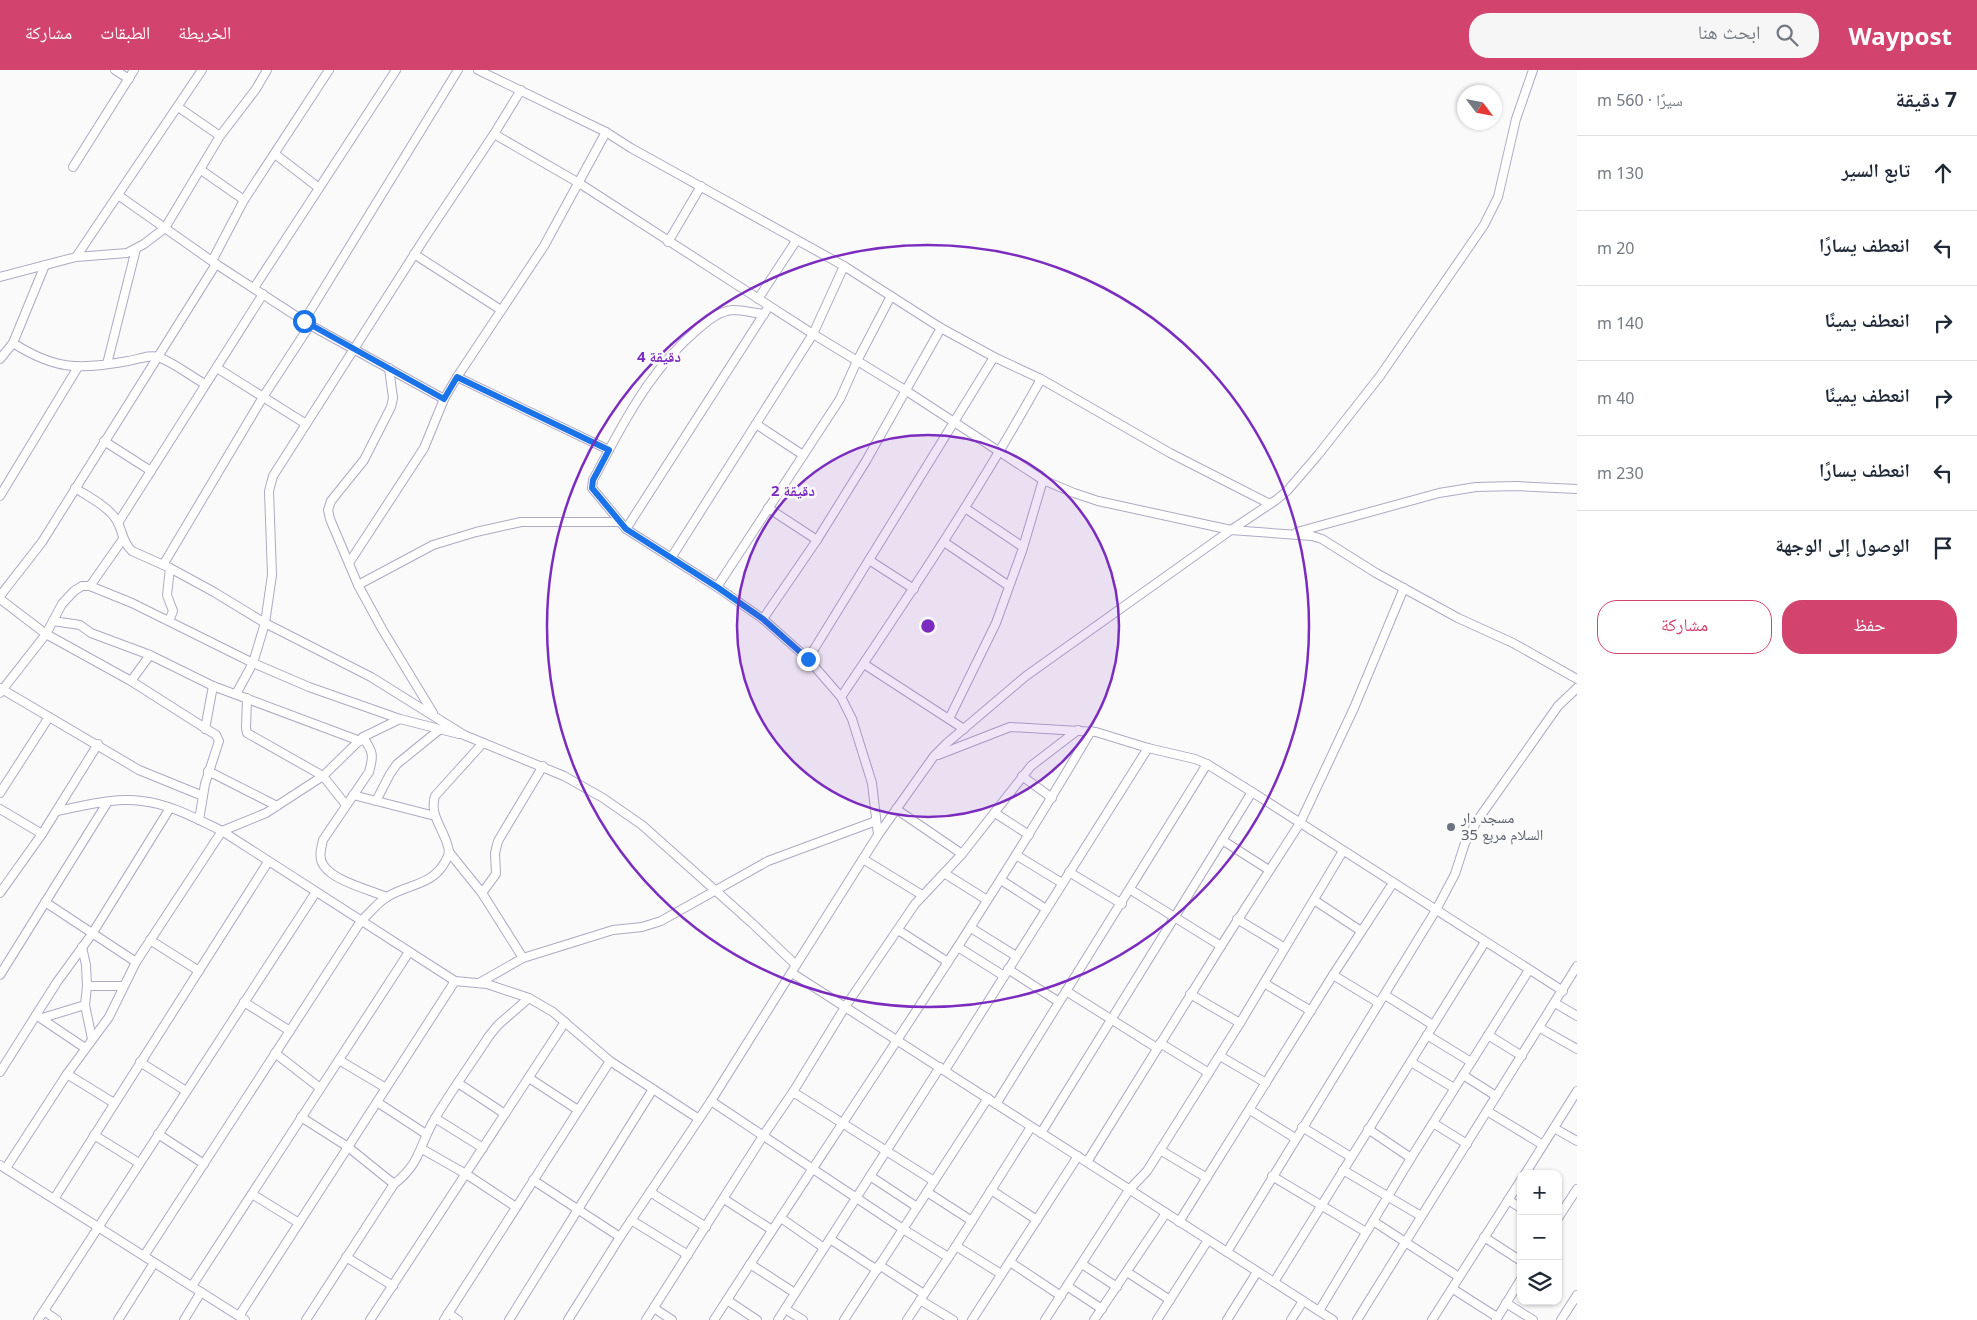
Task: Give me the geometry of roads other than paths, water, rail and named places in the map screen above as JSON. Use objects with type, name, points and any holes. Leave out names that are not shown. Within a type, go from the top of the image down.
[{"type":"street","points":[[116,70],[129,79]]},
{"type":"street","points":[[73,167],[134,70]]},
{"type":"street","points":[[76,257],[202,70]]},
{"type":"street","points":[[0,277],[76,257],[127,252],[136,249],[165,228],[220,136],[256,90],[267,70]]},
{"type":"street","points":[[199,820],[208,771],[219,741],[216,735],[131,681],[46,634],[0,597],[42,542],[76,488],[214,262],[244,200],[329,70]]},
{"type":"street","points":[[254,288],[396,70]]},
{"type":"street","points":[[169,621],[172,611],[167,595],[166,566],[263,397],[458,70]]},
{"type":"street","points":[[478,70],[606,132],[796,241],[844,266],[941,328],[994,357],[1041,379],[1170,452],[1270,504]]},
{"type":"street","points":[[568,1320],[631,1220],[711,1101],[878,835],[934,756],[1026,676],[1287,491],[1355,410],[1412,332],[1484,225],[1498,197],[1516,119],[1533,70]]},
{"type":"street","points":[[236,694],[253,663],[265,623],[272,569],[269,491],[273,476],[521,90]]},
{"type":"street","points":[[178,107],[220,136]]},
{"type":"street","points":[[349,563],[424,448],[444,399],[544,246],[606,132]]},
{"type":"street","points":[[494,134],[578,183],[813,334],[905,390],[1043,480],[1098,501],[1231,530],[1304,534],[1322,539],[1458,618],[1513,643],[1577,679]]},
{"type":"street","points":[[275,154],[319,188]]},
{"type":"street","points":[[201,170],[244,200]]},
{"type":"street","points":[[668,242],[701,186]]},
{"type":"street","points":[[118,194],[214,262],[307,323],[444,399]]},
{"type":"street","points":[[758,299],[796,241]]},
{"type":"street","points":[[107,364],[136,249]]},
{"type":"street","points":[[414,254],[501,310]]},
{"type":"street","points":[[0,359],[14,344],[45,265]]},
{"type":"street","points":[[671,558],[813,334],[844,266]]},
{"type":"street","points":[[118,522],[263,294]]},
{"type":"street","points":[[717,587],[840,399],[857,361],[891,296]]},
{"type":"street","points":[[626,529],[769,306]]},
{"type":"street","points":[[764,314],[733,310],[717,315],[678,346],[651,378],[630,411],[593,480],[592,488],[626,529],[763,619],[808,659],[841,697],[852,719],[872,783],[878,835]]},
{"type":"street","points":[[763,619],[817,540],[866,460],[941,328]]},
{"type":"street","points":[[14,344],[34,356],[52,363],[78,367],[157,356],[205,384]]},
{"type":"street","points":[[808,659],[994,357]]},
{"type":"street","points":[[0,496],[78,367]]},
{"type":"street","points":[[216,368],[306,424]]},
{"type":"street","points":[[389,368],[393,398],[392,407],[372,446],[352,476],[331,501],[328,510],[358,585],[382,630],[434,716]]},
{"type":"street","points":[[457,377],[609,450]]},
{"type":"street","points":[[841,697],[914,589],[1000,453],[1041,379]]},
{"type":"street","points":[[756,424],[803,455]]},
{"type":"street","points":[[104,441],[151,471]]},
{"type":"street","points":[[949,719],[996,624],[1024,547],[1043,480]]},
{"type":"street","points":[[1290,534],[1439,493],[1476,487],[1516,486],[1577,489]]},
{"type":"street","points":[[76,488],[110,513],[118,522],[123,540],[132,551],[166,566],[265,623],[340,660],[464,735],[482,744],[543,766],[604,798],[642,825],[715,890],[794,969],[845,1007],[1333,1320]]},
{"type":"street","points":[[768,508],[817,540]]},
{"type":"street","points":[[965,508],[1024,547]]},
{"type":"street","points":[[358,585],[433,545],[476,532],[521,522],[619,522]]},
{"type":"street","points":[[90,586],[123,540]]},
{"type":"street","points":[[944,542],[1009,586]]},
{"type":"street","points":[[869,560],[914,589]]},
{"type":"street","points":[[203,796],[139,770],[98,744],[1,690],[46,634],[62,604],[74,591],[82,586],[90,586],[124,599],[253,663],[309,687],[400,719],[464,735]]},
{"type":"street","points":[[1087,1162],[1237,919],[1300,823],[1354,708],[1404,588]]},
{"type":"street","points":[[53,621],[80,625],[90,633],[150,655],[213,686],[362,739],[370,748],[373,759],[369,772],[322,840],[320,853],[323,866],[334,875],[387,897]]},
{"type":"street","points":[[131,681],[150,655]]},
{"type":"street","points":[[864,664],[964,729]]},
{"type":"street","points":[[205,729],[213,686]]},
{"type":"street","points":[[1226,1252],[1436,910],[1454,874],[1465,843],[1477,822],[1558,706],[1577,688]]},
{"type":"street","points":[[247,698],[247,733],[323,776],[346,805]]},
{"type":"street","points":[[0,793],[49,717]]},
{"type":"street","points":[[400,719],[362,739],[323,776],[266,813],[222,831],[136,962],[122,986],[115,1007],[3,1166],[242,1318],[299,1223],[455,981]]},
{"type":"street","points":[[934,756],[1010,727],[1091,731],[1207,764],[1563,991]]},
{"type":"street","points":[[376,801],[397,764],[439,730]]},
{"type":"street","points":[[646,1320],[793,1092],[845,1007],[922,895],[962,854],[1031,766],[1078,730]]},
{"type":"street","points":[[714,1320],[971,928],[1029,836],[1091,731]]},
{"type":"street","points":[[0,893],[42,834],[98,744]]},
{"type":"street","points":[[482,744],[435,796],[433,808],[449,852],[482,893],[523,958]]},
{"type":"street","points":[[778,1320],[886,1150],[1006,972],[1148,748]]},
{"type":"street","points":[[996,1104],[1131,890],[1207,764]]},
{"type":"street","points":[[482,893],[496,874],[495,853],[498,841],[543,766]]},
{"type":"street","points":[[208,771],[276,806]]},
{"type":"street","points":[[1022,776],[1052,798]]},
{"type":"street","points":[[1041,1132],[1252,792]]},
{"type":"street","points":[[353,795],[435,816]]},
{"type":"street","points":[[57,811],[107,802],[143,801],[170,808],[222,831],[455,981],[487,984],[529,998],[565,1022],[610,1061],[699,1119]]},
{"type":"street","points":[[0,975],[107,802]]},
{"type":"street","points":[[0,1072],[39,1017],[170,808]]},
{"type":"street","points":[[0,809],[42,834]]},
{"type":"street","points":[[896,809],[962,854]]},
{"type":"street","points":[[995,813],[1029,836]]},
{"type":"street","points":[[479,983],[523,958],[613,930],[642,927],[661,921],[768,861],[876,821]]},
{"type":"street","points":[[1222,840],[1269,870]]},
{"type":"street","points":[[1045,1320],[1129,1190],[1143,1176],[1220,1056],[1343,851]]},
{"type":"street","points":[[144,1256],[361,921],[387,897],[430,880],[444,865],[449,852]]},
{"type":"street","points":[[1016,855],[1062,883]]},
{"type":"street","points":[[863,859],[922,895]]},
{"type":"street","points":[[54,1199],[268,862]]},
{"type":"street","points":[[1069,872],[1122,904]]},
{"type":"street","points":[[944,873],[987,900]]},
{"type":"street","points":[[1000,880],[1046,909]]},
{"type":"street","points":[[1179,1222],[1332,975],[1393,883]]},
{"type":"street","points":[[1131,890],[1221,946]]},
{"type":"street","points":[[38,1320],[97,1226],[316,892]]},
{"type":"street","points":[[1314,900],[1361,931]]},
{"type":"street","points":[[45,902],[136,962]]},
{"type":"street","points":[[1237,919],[1285,948]]},
{"type":"street","points":[[971,928],[1016,956]]},
{"type":"street","points":[[898,930],[948,962]]},
{"type":"street","points":[[150,940],[199,971]]},
{"type":"street","points":[[1274,1282],[1485,942]]},
{"type":"street","points":[[82,947],[88,986],[85,1005],[92,1039]]},
{"type":"street","points":[[958,948],[1059,1002]]},
{"type":"street","points":[[192,1286],[409,952]]},
{"type":"street","points":[[1357,1320],[1555,1003],[1573,981],[1577,966]]},
{"type":"street","points":[[1319,1311],[1454,1088],[1529,970]]},
{"type":"street","points":[[1332,975],[1379,1003]]},
{"type":"street","points":[[1264,983],[1311,1011]]},
{"type":"street","points":[[88,986],[122,986]]},
{"type":"street","points":[[1066,991],[1110,1020],[1209,1073]]},
{"type":"street","points":[[1190,994],[1240,1023]]},
{"type":"street","points":[[1385,995],[1433,1025]]},
{"type":"street","points":[[306,1320],[394,1184],[410,1169],[422,1148],[426,1134],[435,1118],[498,1025],[529,998]]},
{"type":"street","points":[[244,1002],[290,1031]]},
{"type":"street","points":[[1555,1003],[1577,1016]]},
{"type":"street","points":[[39,1017],[85,1005]]},
{"type":"street","points":[[39,1017],[85,1048]]},
{"type":"street","points":[[370,1320],[565,1022]]},
{"type":"street","points":[[1540,1028],[1577,1049]]},
{"type":"street","points":[[1427,1035],[1471,1062]]},
{"type":"street","points":[[1488,1035],[1522,1056]]},
{"type":"street","points":[[275,1054],[320,1088]]},
{"type":"street","points":[[1220,1056],[1266,1083]]},
{"type":"street","points":[[339,1060],[386,1088]]},
{"type":"street","points":[[458,1320],[446,1317],[610,1061]]},
{"type":"street","points":[[140,1062],[186,1091]]},
{"type":"street","points":[[1411,1062],[1454,1088]]},
{"type":"street","points":[[67,1074],[114,1103]]},
{"type":"street","points":[[1463,1075],[1496,1096]]},
{"type":"street","points":[[529,1078],[578,1110]]},
{"type":"street","points":[[458,1084],[505,1114]]},
{"type":"street","points":[[509,1320],[653,1089]]},
{"type":"street","points":[[1527,1170],[1577,1091]]},
{"type":"street","points":[[793,1092],[934,1181]]},
{"type":"street","points":[[844,1320],[988,1098]]},
{"type":"street","points":[[711,1101],[948,1257]]},
{"type":"street","points":[[377,1102],[426,1134]]},
{"type":"street","points":[[1250,1110],[1295,1138]]},
{"type":"street","points":[[1487,1111],[1543,1145]]},
{"type":"street","points":[[301,1117],[348,1147],[394,1184]]},
{"type":"street","points":[[435,1118],[483,1148]]},
{"type":"street","points":[[1433,1123],[1467,1144]]},
{"type":"street","points":[[906,1320],[956,1246],[1031,1127]]},
{"type":"street","points":[[1302,1127],[1351,1157]]},
{"type":"street","points":[[1554,1128],[1577,1141]]},
{"type":"street","points":[[1368,1130],[1411,1158]]},
{"type":"street","points":[[158,1134],[204,1164]]},
{"type":"street","points":[[94,1135],[139,1163]]},
{"type":"street","points":[[422,1148],[516,1207]]},
{"type":"street","points":[[1160,1150],[1207,1178]]},
{"type":"street","points":[[972,1320],[1078,1156]]},
{"type":"street","points":[[1343,1170],[1421,1216]]},
{"type":"street","points":[[870,1176],[918,1207]]},
{"type":"street","points":[[1272,1176],[1366,1232]]},
{"type":"street","points":[[533,1180],[620,1237]]},
{"type":"street","points":[[1432,1320],[1517,1186]]},
{"type":"street","points":[[1560,1215],[1577,1189]]},
{"type":"street","points":[[991,1190],[1037,1220]]},
{"type":"street","points":[[650,1192],[706,1227]]},
{"type":"street","points":[[927,1192],[972,1221]]},
{"type":"street","points":[[252,1194],[299,1223]]},
{"type":"street","points":[[724,1199],[772,1230]]},
{"type":"street","points":[[1508,1200],[1517,1206]]},
{"type":"street","points":[[1094,1320],[1166,1213]]},
{"type":"street","points":[[781,1218],[824,1248]]},
{"type":"street","points":[[631,1220],[688,1255]]},
{"type":"street","points":[[1373,1221],[1459,1277]]},
{"type":"street","points":[[1484,1237],[1519,1260]]},
{"type":"street","points":[[830,1239],[878,1267],[953,1320]]},
{"type":"street","points":[[1157,1320],[1208,1240]]},
{"type":"street","points":[[956,1246],[1001,1274]]},
{"type":"street","points":[[346,1257],[393,1286]]},
{"type":"street","points":[[1010,1262],[1060,1296]]},
{"type":"street","points":[[118,1320],[154,1263]]},
{"type":"street","points":[[750,1264],[795,1293]]},
{"type":"street","points":[[1082,1264],[1117,1287]]},
{"type":"street","points":[[1127,1272],[1170,1300]]},
{"type":"street","points":[[1227,1320],[1257,1272]]},
{"type":"street","points":[[1453,1288],[1496,1318],[1517,1285]]},
{"type":"street","points":[[1067,1286],[1102,1309]]},
{"type":"street","points":[[184,1320],[201,1292]]},
{"type":"street","points":[[1561,1320],[1576,1298]]},
{"type":"street","points":[[727,1300],[757,1320]]},
{"type":"street","points":[[1291,1320],[1303,1301]]},
{"type":"street","points":[[1506,1303],[1533,1320]]},
{"type":"street","points":[[654,1308],[672,1320]]},
{"type":"street","points":[[785,1309],[803,1320]]},
{"type":"street","points":[[44,1311],[57,1320]]},
{"type":"place","name":"مسجد دار السلام مربع 35","points":[[1451,827]]}]
